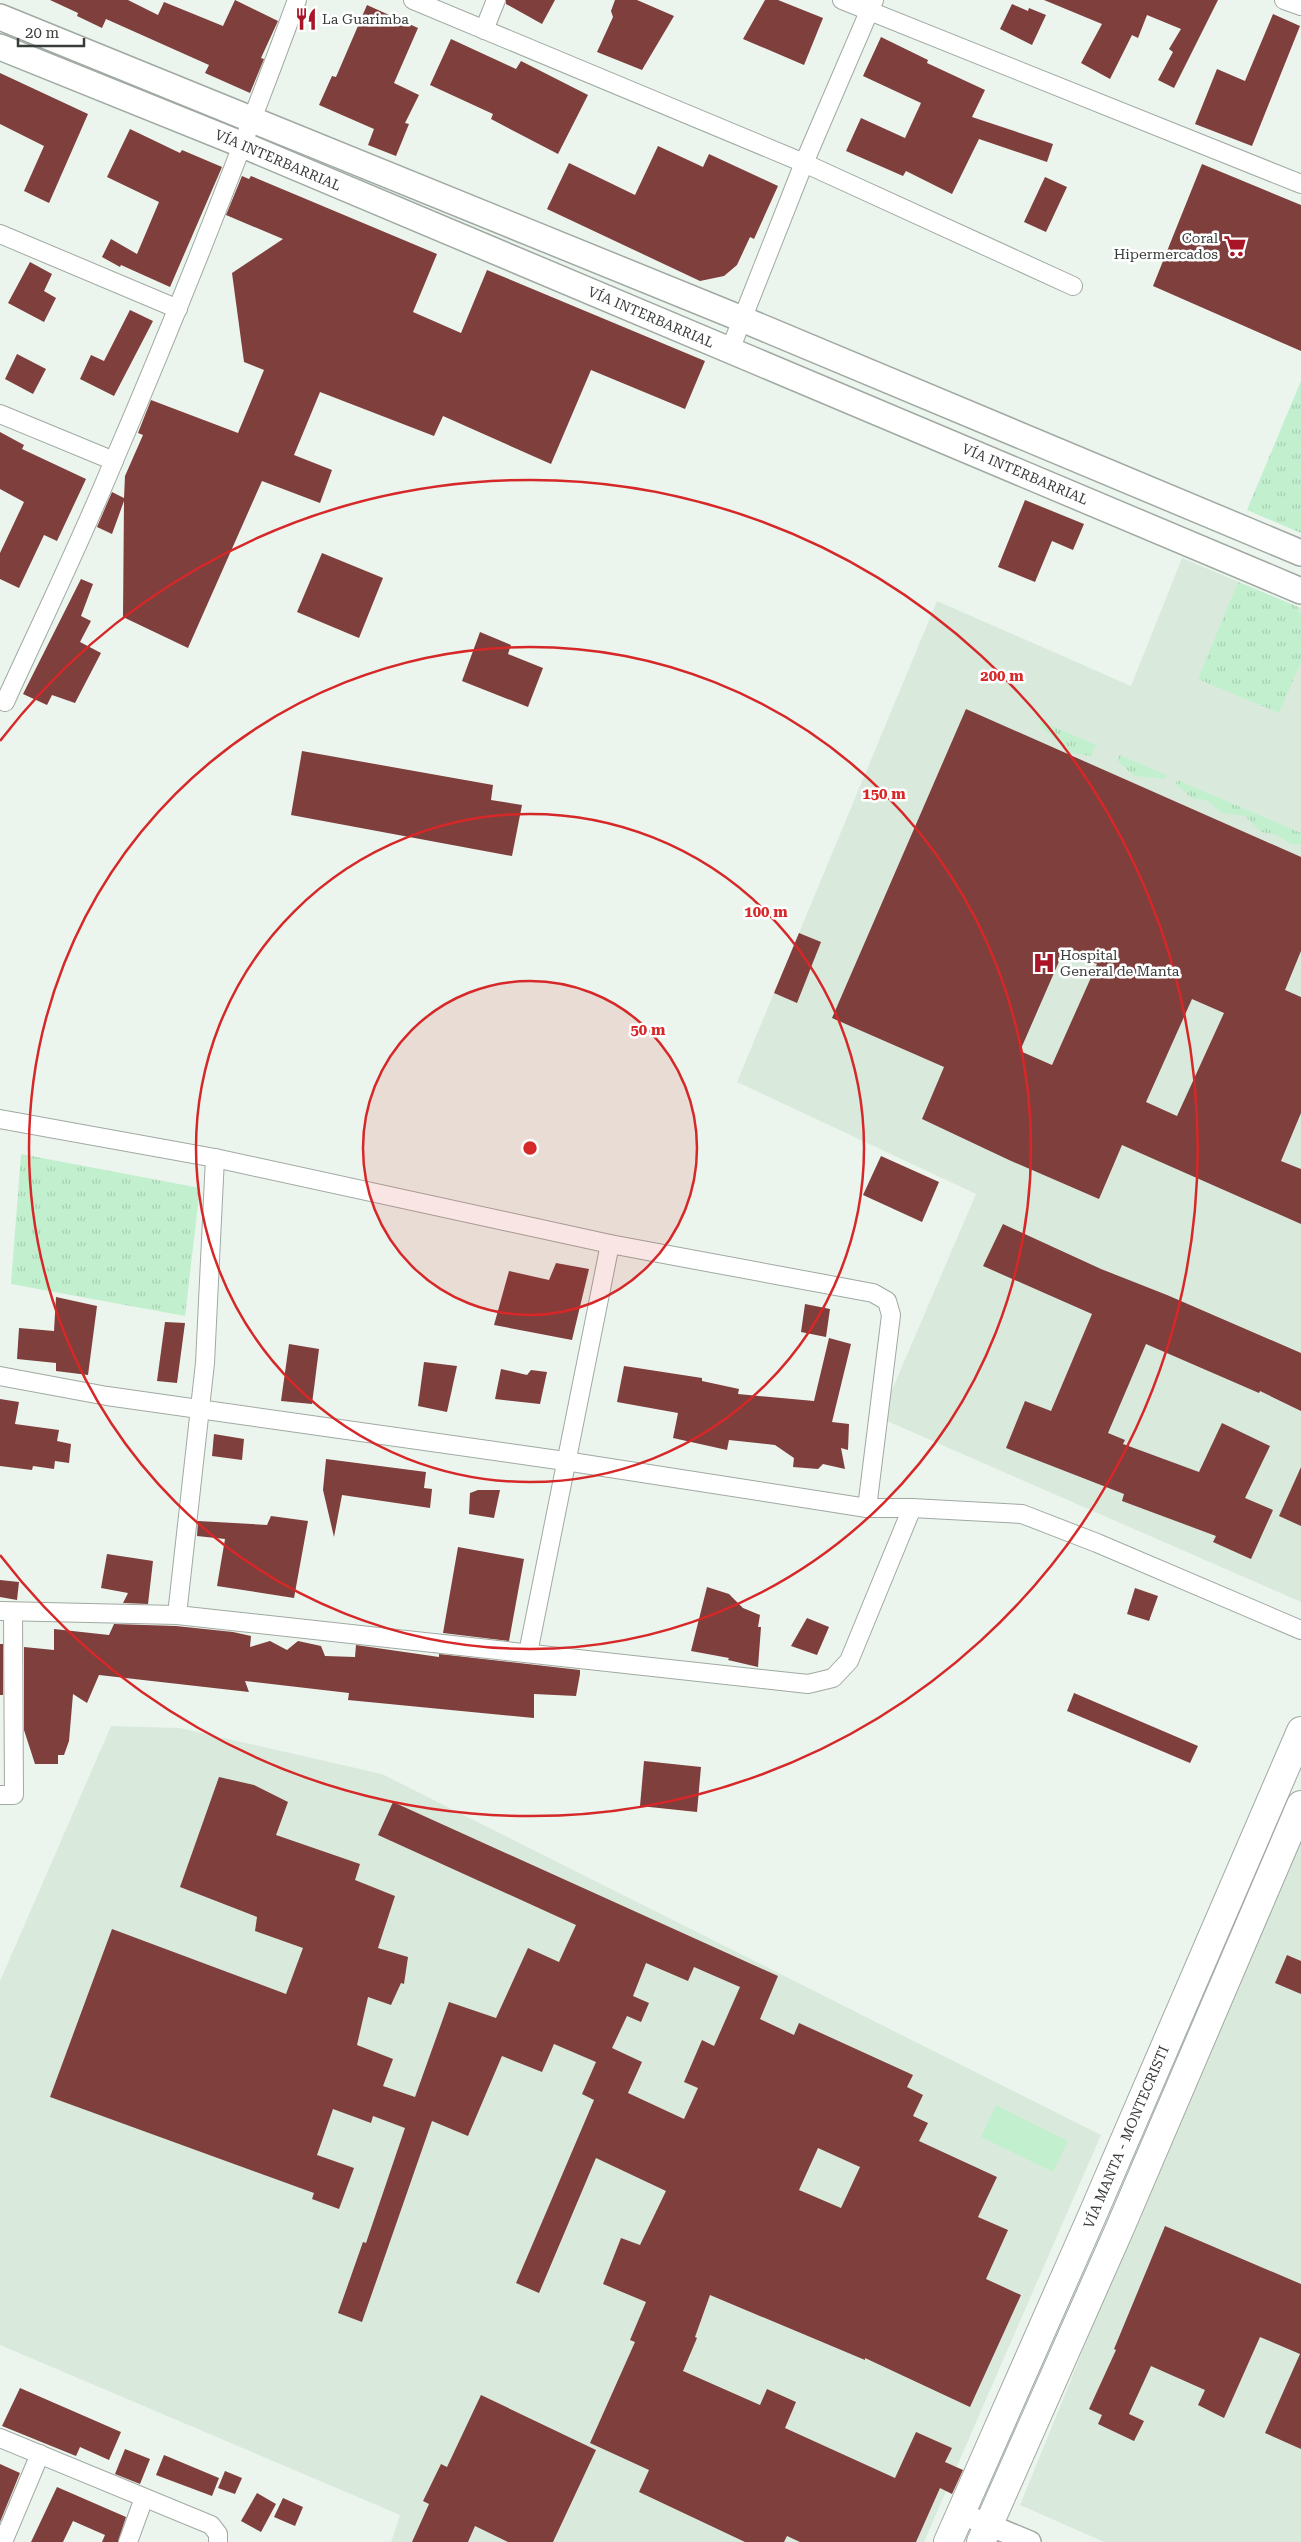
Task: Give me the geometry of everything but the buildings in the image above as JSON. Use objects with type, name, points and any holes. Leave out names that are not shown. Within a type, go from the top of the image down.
[{"type":"main road","name":"VÍA INTERBARRIAL","points":[[0,17],[742,319],[1301,554]]},
{"type":"main road","name":"VÍA INTERBARRIAL","points":[[0,47],[243,145],[1301,592]]},
{"type":"main road","points":[[469,240],[482,212]]},
{"type":"main road","name":"VÍA MANTA - MONTECRISTI","points":[[948,2542],[1092,2216],[1301,1731]]},
{"type":"main road","points":[[984,2533],[1120,2228],[1301,1805]]},
{"type":"street","points":[[5,702],[114,461],[178,309],[243,145],[297,0]]},
{"type":"street","points":[[413,0],[804,163],[1073,286]]},
{"type":"street","points":[[484,30],[496,0]]},
{"type":"street","points":[[842,0],[872,6],[1301,184]]},
{"type":"street","points":[[1284,0],[1301,6]]},
{"type":"street","points":[[730,350],[804,163],[872,6]]},
{"type":"street","points":[[0,234],[178,309]]},
{"type":"street","points":[[0,414],[114,461]]},
{"type":"street","points":[[0,1119],[215,1158],[610,1244],[872,1293],[887,1301],[891,1315],[867,1508]]},
{"type":"street","points":[[178,1615],[205,1363],[215,1158]]},
{"type":"street","points":[[528,1653],[610,1244]]},
{"type":"street","points":[[0,1376],[107,1396],[565,1461],[867,1508],[912,1508],[1022,1514],[1098,1543],[1301,1630]]},
{"type":"street","points":[[0,1795],[14,1796],[6,1612],[178,1615],[808,1684],[833,1678],[849,1660],[912,1508]]},
{"type":"street","points":[[0,2438],[210,2525],[218,2534],[218,2542]]},
{"type":"street","points":[[3,2542],[40,2454]]},
{"type":"street","points":[[128,2542],[144,2498]]},
{"type":"street","points":[[960,2512],[984,2533],[1025,2541]]},
{"type":"shaded area","name":"Hospital General de Manta","points":[[1182,558],[1301,608],[1301,1602],[880,1418],[976,1194],[737,1082],[937,601],[1131,686]]},
{"type":"shaded area","points":[[111,1726],[180,1728],[382,1774],[1101,2135],[924,2542],[391,2542],[400,2515],[0,2345],[0,1981]]},
{"type":"shaded area","points":[[1301,1813],[1301,2542],[1104,2542],[1020,2505]]},
{"type":"green space","points":[[1301,381],[1301,533],[1247,510]]},
{"type":"green space","points":[[1238,582],[1298,607],[1301,615],[1301,662],[1279,713],[1198,679]]},
{"type":"green space","points":[[1040,721],[1096,745],[1091,756],[1071,753],[1039,725]]},
{"type":"green space","points":[[1120,755],[1166,775],[1165,779],[1134,776],[1117,760]]},
{"type":"green space","points":[[1177,780],[1301,833],[1301,844],[1291,844],[1277,835],[1261,832],[1245,816],[1222,813],[1206,800],[1193,799],[1176,784]]},
{"type":"green space","points":[[21,1154],[200,1188],[185,1316],[11,1284]]},
{"type":"green space","points":[[996,2105],[1068,2141],[1053,2172],[981,2137]]},
{"type":"place","name":"La Guarimba","points":[[306,19]]},
{"type":"place","name":"Coral Hipermercados","points":[[1235,246]]},
{"type":"place","name":"Hospital General de Manta","points":[[1044,963]]}]
